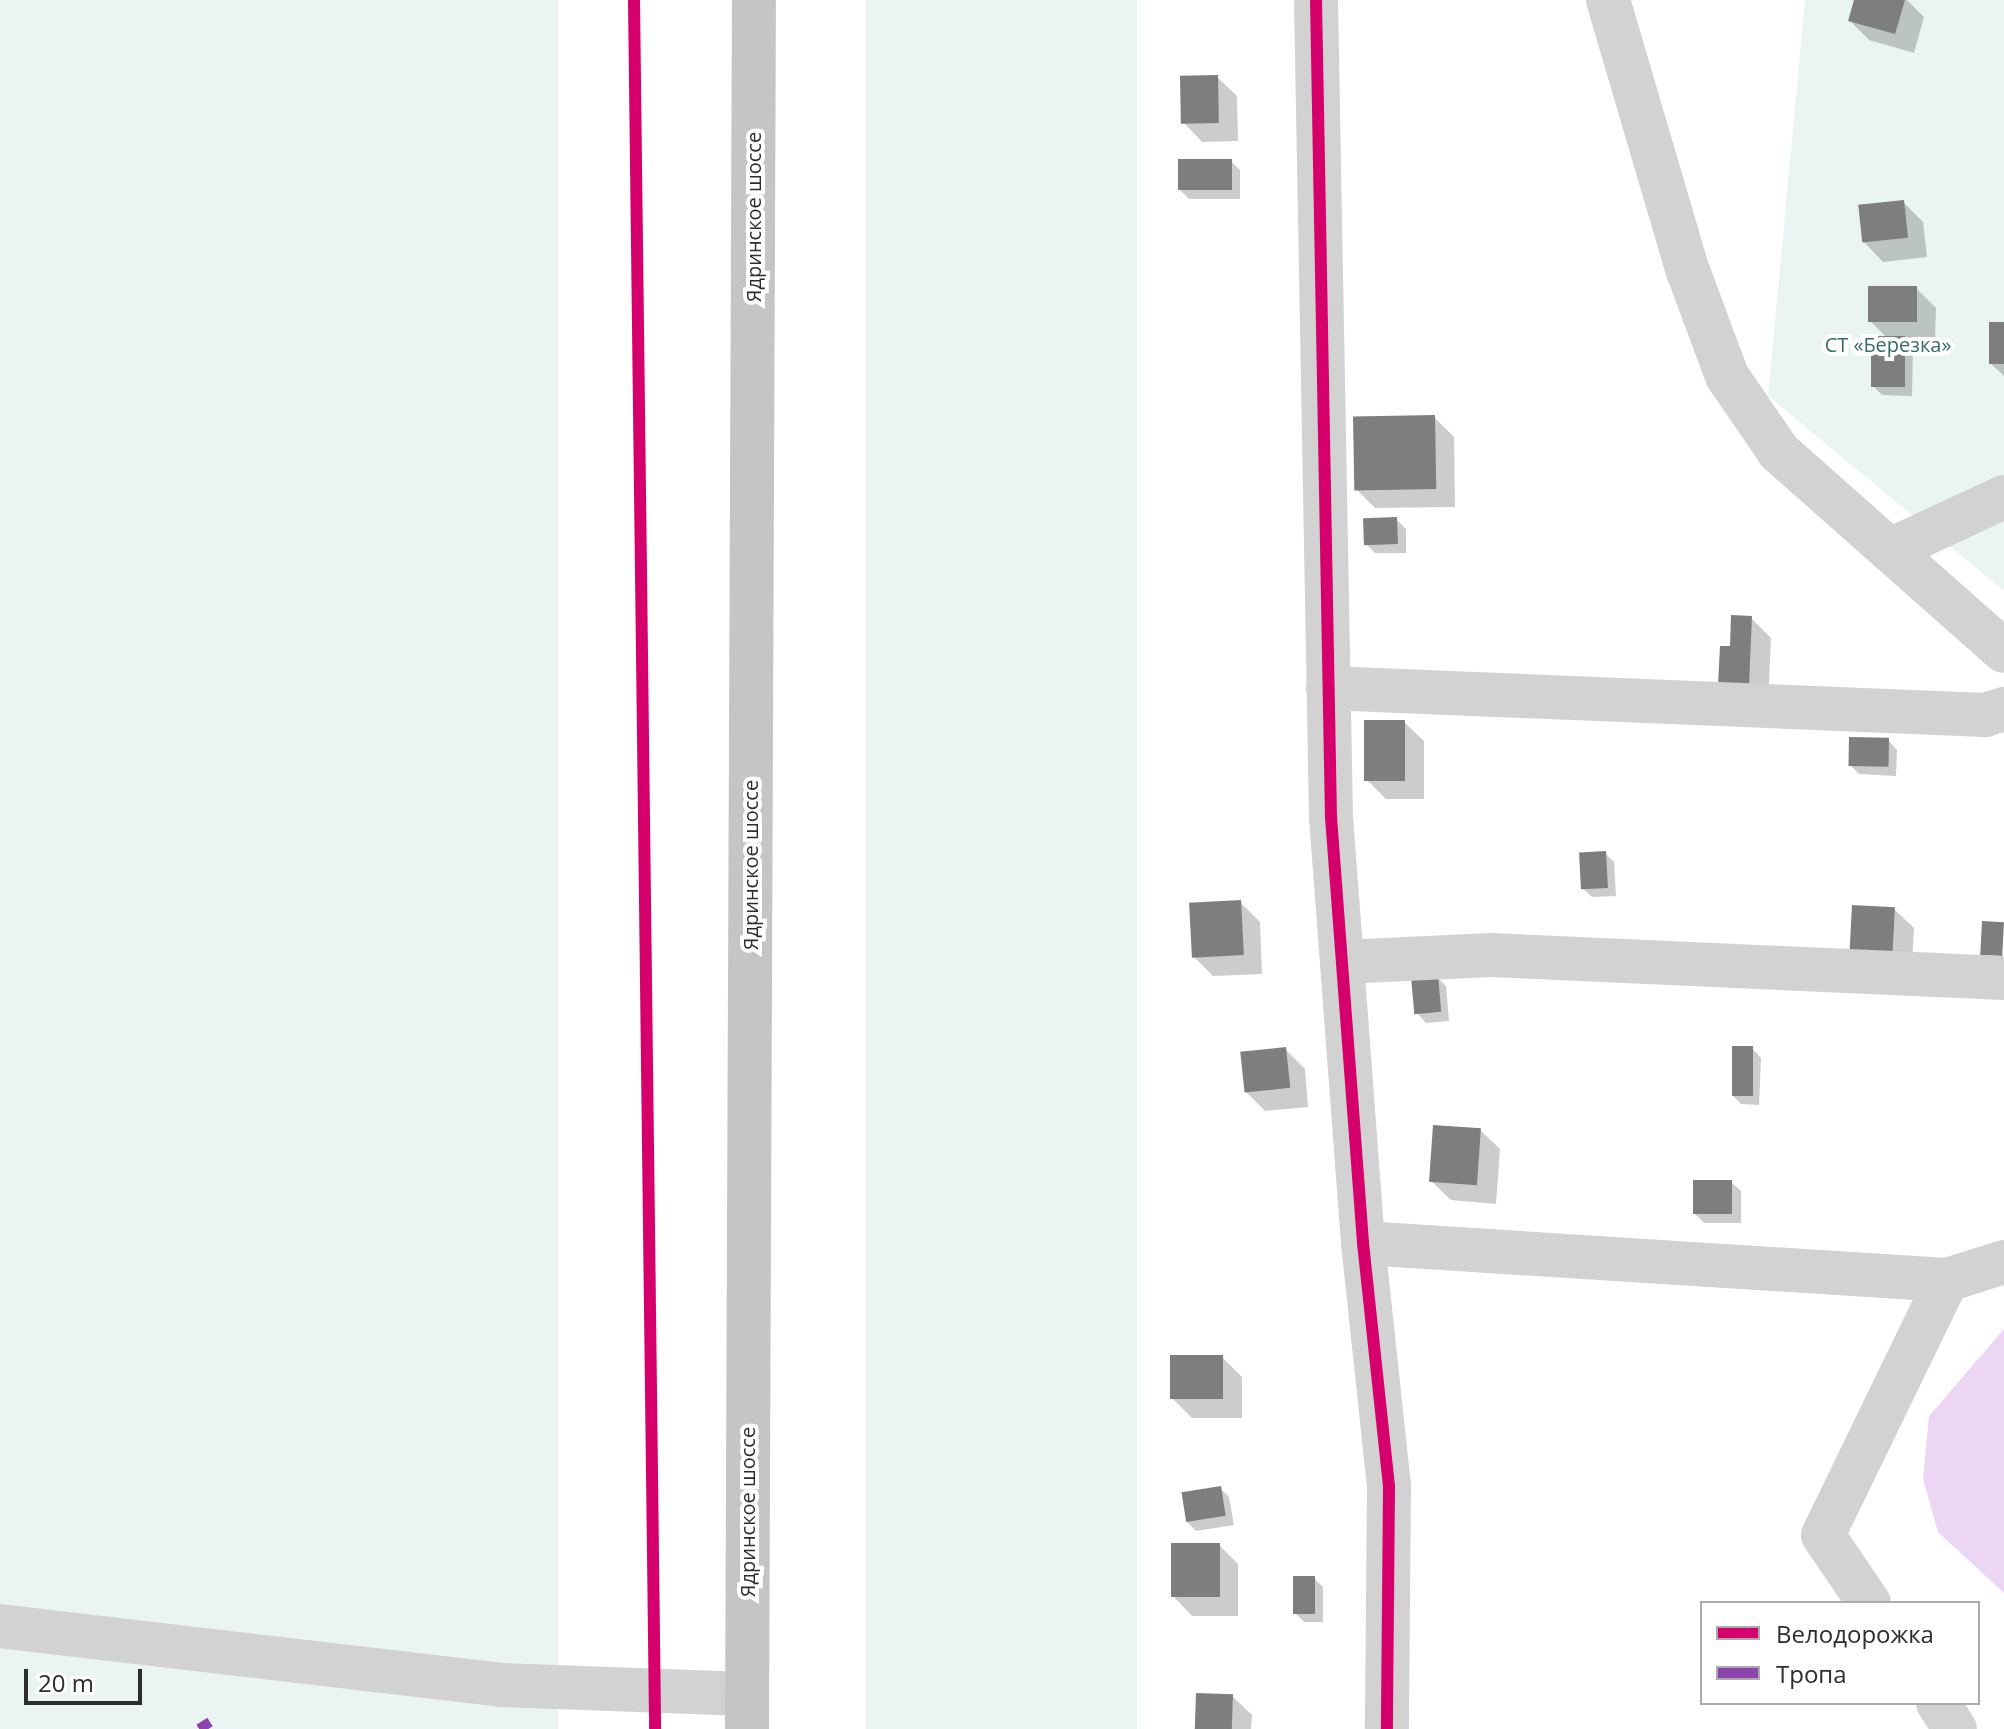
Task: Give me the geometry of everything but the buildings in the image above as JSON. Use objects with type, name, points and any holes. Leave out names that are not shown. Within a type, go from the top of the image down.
[{"type":"main road","name":"Ядринское шоссе","points":[[746,1711],[754,0]]},
{"type":"street","points":[[1316,0],[1331,817],[1363,1243],[1389,1486],[1387,1729]]},
{"type":"street","points":[[1608,0],[1688,271],[1727,376],[1779,452],[2004,651]]},
{"type":"street","points":[[1890,550],[2004,497]]},
{"type":"street","points":[[1328,688],[1985,715],[2004,709]]},
{"type":"street","points":[[1343,962],[1491,955],[2004,978]]},
{"type":"street","points":[[1363,1243],[1947,1280],[2004,1262]]},
{"type":"street","points":[[1868,1601],[1823,1535],[1947,1280]]},
{"type":"street","points":[[0,1626],[746,1711]]},
{"type":"street","points":[[1939,1705],[1955,1729]]},
{"type":"green space","points":[[0,0],[558,0],[558,1729],[0,1729]]},
{"type":"green space","points":[[866,0],[1137,0],[1137,1729],[866,1729]]},
{"type":"green space","name":"СТ «Березка»","points":[[1805,0],[2004,0],[2004,591],[1768,396]]},
{"type":"shaded area","points":[[2004,1329],[2004,1593],[1938,1532],[1923,1479],[1929,1416]]},
{"type":"marked path","points":[[199,1729],[210,1722]]},
{"type":"cycle path","points":[[634,0],[655,1729]]},
{"type":"cycle path","points":[[1316,0],[1331,817],[1363,1243],[1389,1486],[1387,1729]]}]
